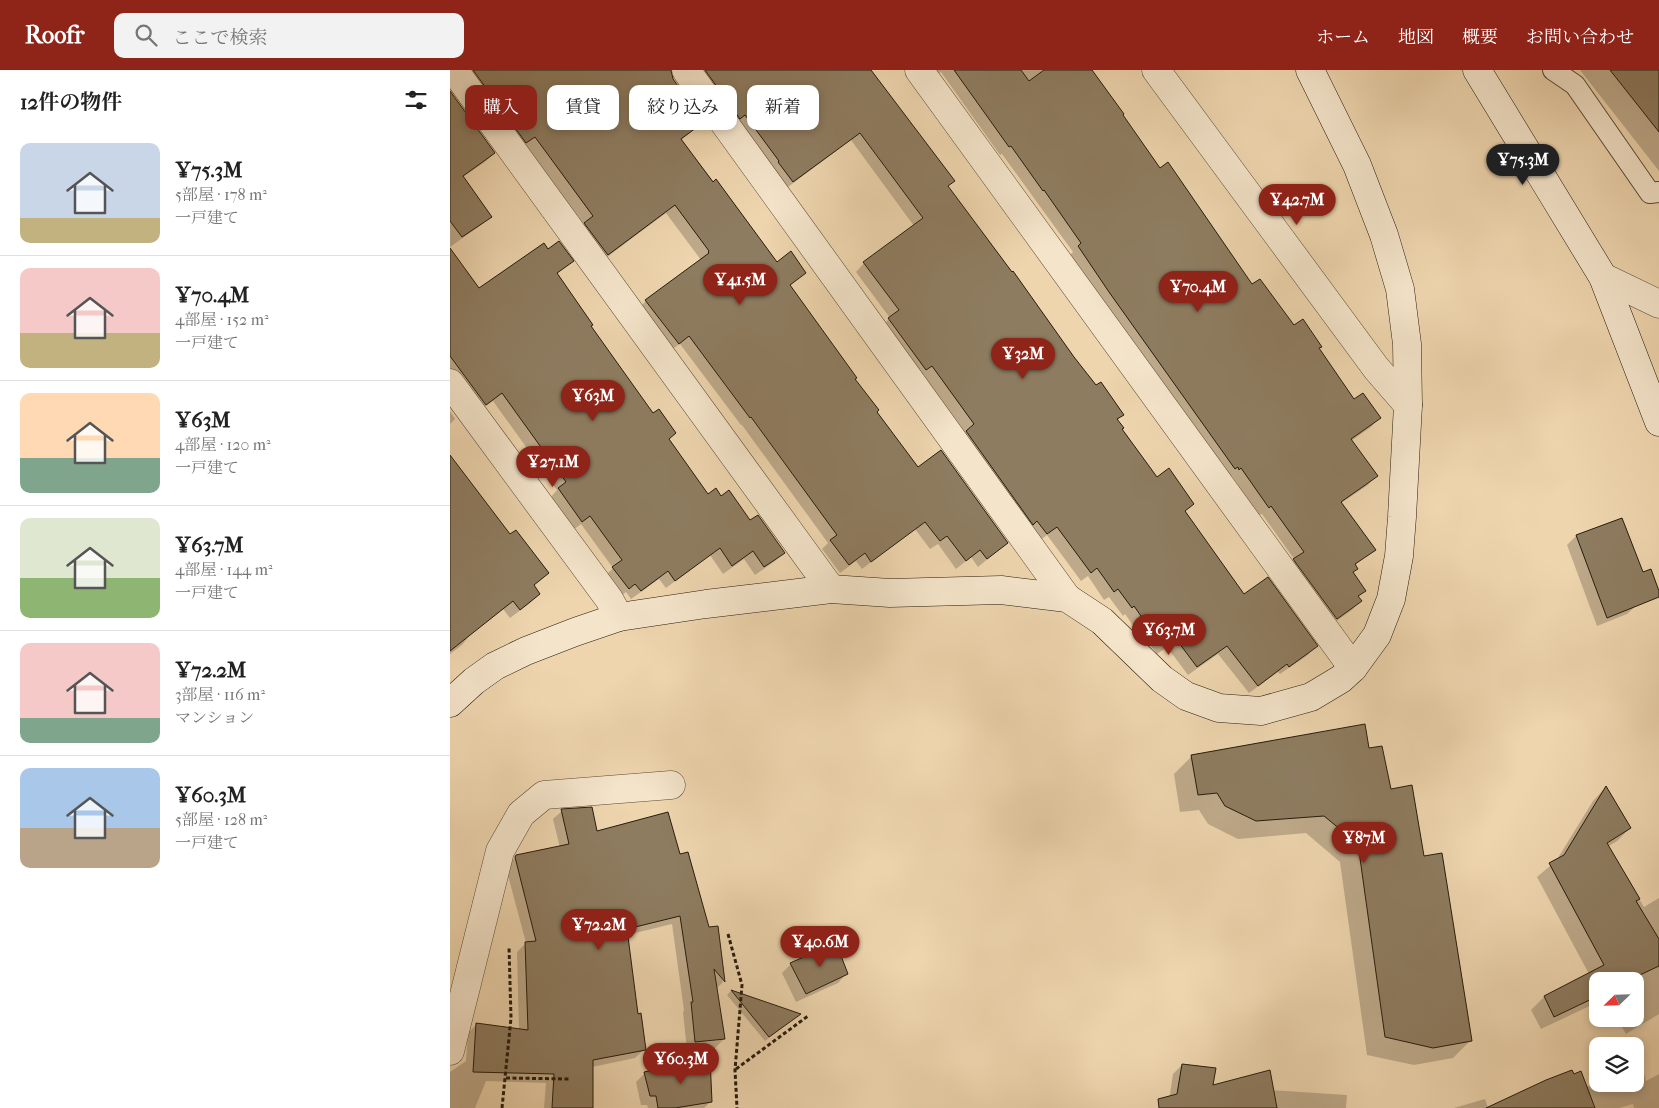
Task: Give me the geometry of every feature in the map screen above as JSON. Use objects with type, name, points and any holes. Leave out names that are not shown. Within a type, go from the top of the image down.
[{"type":"street","points":[[454,70],[831,589]]},
{"type":"street","points":[[686,70],[1067,598],[1102,621],[1162,679],[1186,696],[1219,708],[1261,711],[1311,697],[1341,679],[1353,668],[1377,635],[1391,599],[1399,556],[1408,405],[1407,344],[1400,289],[1384,235],[1356,165],[1310,70]]},
{"type":"street","points":[[919,70],[1353,668]]},
{"type":"street","points":[[1156,70],[1376,368],[1408,405]]},
{"type":"street","points":[[1482,71],[1603,277],[1653,391],[1659,422]]},
{"type":"street","points":[[1603,277],[1659,304]]},
{"type":"street","points":[[450,383],[609,599],[619,617]]},
{"type":"street","points":[[450,703],[474,681],[495,666],[542,645],[619,617],[831,589],[890,593],[1001,590],[1067,598]]},
{"type":"street","points":[[450,1051],[452,1050],[500,851],[521,814],[544,795],[671,785]]},
{"type":"lane","points":[[1554,70],[1575,84],[1650,193],[1659,192]]},
{"type":"path","points":[[728,934],[742,986],[735,1070],[737,1108]]},
{"type":"path","points":[[502,1108],[511,1018],[509,941]]},
{"type":"path","points":[[735,1070],[808,1016]]},
{"type":"path","points":[[506,1078],[569,1079]]},
{"type":"building","points":[[473,70],[671,70],[673,79],[677,85],[629,85],[629,130],[693,130],[681,139],[713,182],[716,179],[777,262],[791,251],[806,273],[790,285],[857,378],[855,379],[879,410],[877,412],[918,467],[941,450],[1008,543],[987,559],[980,550],[966,561],[947,536],[940,541],[925,522],[871,562],[865,553],[849,565],[830,540],[837,535],[689,336],[679,344],[645,300],[709,253],[675,205],[608,255],[584,223],[593,216],[535,137],[526,143],[517,130],[537,130],[537,85],[484,85]]},
{"type":"building","points":[[705,70],[871,70],[955,181],[948,186],[1013,271],[1074,357],[1096,385],[1101,382],[1124,415],[1117,419],[1124,428],[1122,429],[1157,477],[1169,468],[1194,504],[1185,511],[1244,594],[1268,577],[1318,646],[1289,667],[1287,664],[1258,686],[1227,646],[1197,667],[1176,639],[1166,646],[1150,624],[1148,626],[1134,606],[1132,608],[1118,589],[1114,592],[1097,568],[1091,573],[1057,527],[1047,534],[1037,521],[1033,525],[966,431],[974,424],[932,366],[926,370],[888,318],[899,310],[863,262],[923,218],[860,133],[793,182],[756,130],[819,130],[819,85],[747,85],[747,118],[745,115],[740,119],[737,115],[737,85],[716,85]]},
{"type":"building","points":[[954,70],[1021,70],[1029,81],[1044,70],[1092,70],[1160,168],[1168,162],[1252,284],[1260,279],[1294,325],[1303,319],[1322,347],[1319,348],[1354,399],[1363,393],[1381,418],[1351,439],[1378,476],[1341,502],[1376,550],[1355,564],[1358,569],[1353,572],[1366,591],[1358,596],[1362,601],[1337,619],[1293,559],[1304,552],[1271,506],[1269,508],[1241,468],[1239,470],[1238,467],[1235,469],[1109,292],[1078,246],[1081,243],[1044,190],[1011,146],[1009,147]]},
{"type":"building","points":[[1610,70],[1659,70],[1659,132]]},
{"type":"building","points":[[450,91],[465,112],[465,130],[478,130],[495,153],[463,176],[492,217],[462,237],[450,221]]},
{"type":"building","points":[[559,241],[574,261],[557,273],[593,325],[591,326],[653,413],[659,409],[676,433],[669,439],[708,494],[716,488],[721,496],[729,490],[750,520],[758,515],[785,553],[764,567],[753,551],[732,566],[720,548],[675,581],[668,571],[641,591],[635,584],[629,589],[612,567],[622,560],[590,516],[582,522],[558,488],[566,482],[502,393],[486,405],[450,356],[450,248],[479,288],[544,243],[548,249]]},
{"type":"building","points":[[450,455],[510,534],[516,530],[549,573],[534,585],[540,594],[520,610],[513,601],[450,651]]},
{"type":"building","points":[[1622,518],[1643,572],[1651,569],[1659,591],[1659,597],[1607,618],[1576,535]]},
{"type":"building","points":[[1365,724],[1369,748],[1382,746],[1391,789],[1412,785],[1424,856],[1442,853],[1472,1041],[1433,1048],[1385,1037],[1358,844],[1324,816],[1256,821],[1225,806],[1217,793],[1198,795],[1191,755]]},
{"type":"building","points":[[1606,786],[1631,828],[1607,843],[1640,899],[1636,901],[1659,939],[1659,966],[1644,973],[1590,972],[1604,965],[1549,863],[1564,855]]},
{"type":"building","points":[[592,807],[597,831],[668,812],[680,854],[688,852],[709,927],[718,926],[725,982],[714,969],[725,1039],[695,1042],[691,1002],[693,1002],[680,916],[627,929],[638,1014],[641,1013],[646,1050],[593,1060],[593,1108],[552,1108],[554,1074],[473,1072],[476,1023],[528,1030],[525,942],[536,941],[515,857],[516,855],[569,844],[561,809]]},
{"type":"building","points":[[836,943],[848,974],[806,994],[790,963]]},
{"type":"building","points":[[1589,973],[1589,1000],[1554,1017],[1544,996]]},
{"type":"building","points":[[731,990],[801,1014],[769,1037]]},
{"type":"building","points":[[710,1058],[712,1102],[675,1108],[658,1108],[656,1096],[650,1096],[644,1072]]},
{"type":"building","points":[[1182,1064],[1216,1068],[1213,1085],[1270,1070],[1277,1108],[1159,1108],[1158,1099],[1177,1094]]},
{"type":"building","points":[[1572,1070],[1574,1074],[1581,1071],[1595,1108],[1486,1108],[1546,1080]]}]
